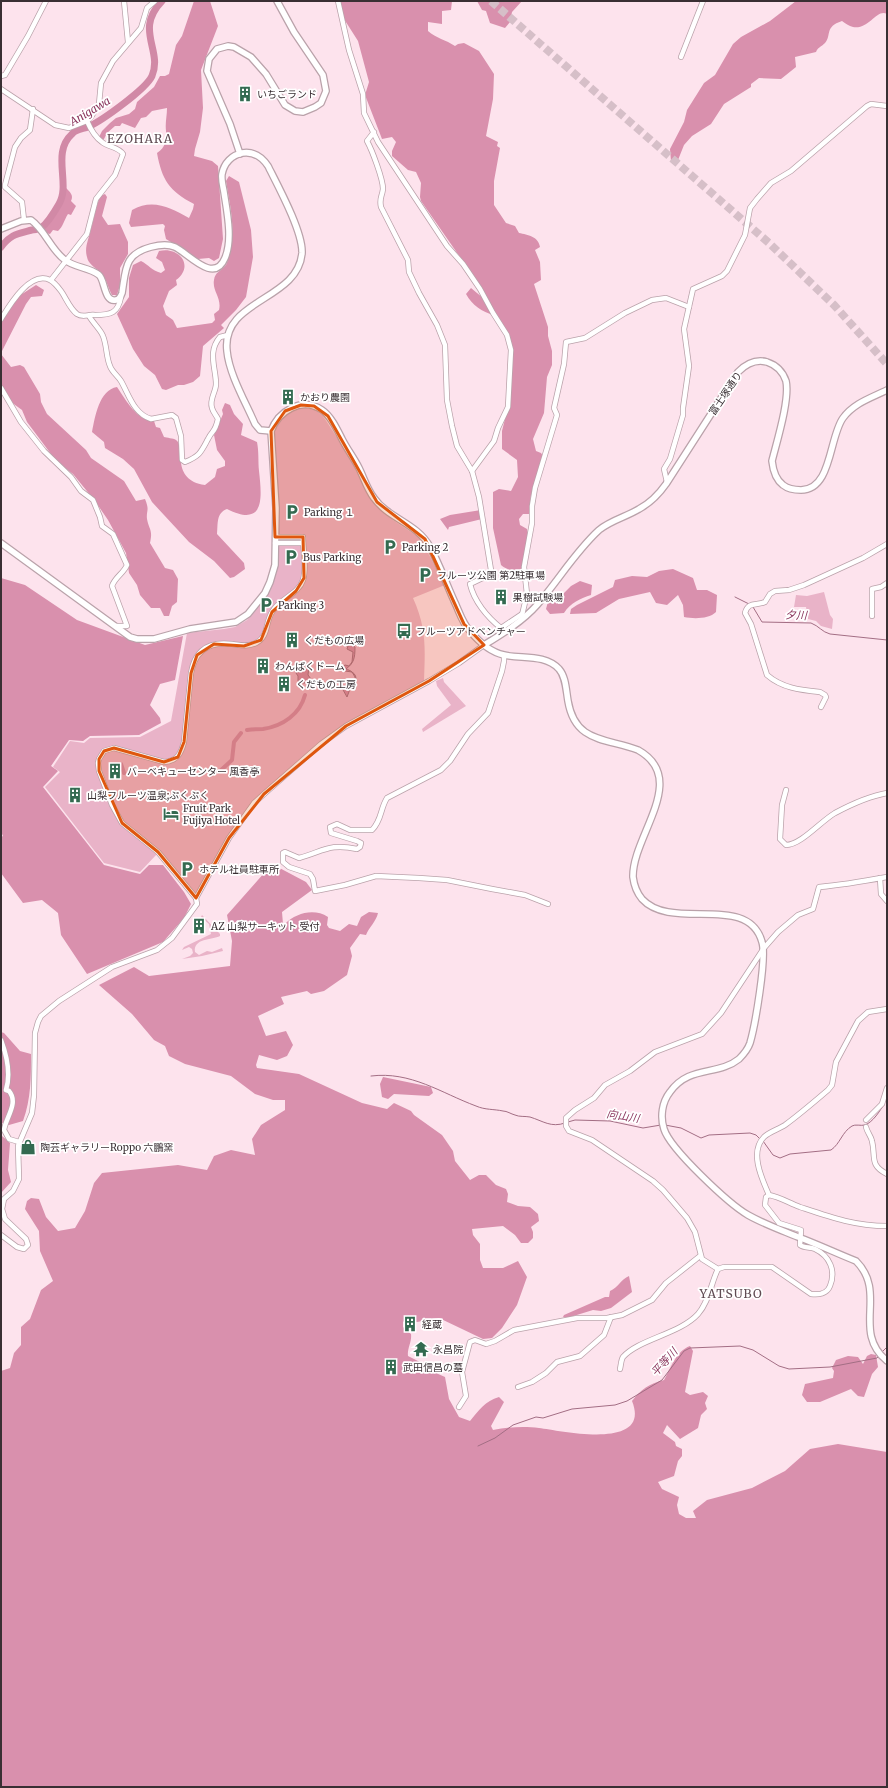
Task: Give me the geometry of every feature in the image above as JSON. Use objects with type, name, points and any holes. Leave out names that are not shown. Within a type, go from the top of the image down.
[{"type":"street","points":[[1,76],[5,75],[15,59],[46,1]]},
{"type":"street","points":[[124,1],[128,42]]},
{"type":"street","points":[[1,89],[33,109],[48,122],[69,128],[88,122],[99,104],[101,83],[113,61],[141,28],[147,8],[155,1]]},
{"type":"street","points":[[240,154],[230,124],[207,71],[209,59],[217,50],[228,46],[234,47],[251,57],[266,74],[285,105],[295,111],[303,112],[315,107],[321,103],[326,91],[323,75],[294,32],[277,1]]},
{"type":"street","points":[[338,1],[349,50],[363,94],[364,113],[378,142],[447,246],[463,264],[480,289],[507,335],[510,343],[511,350],[508,407],[499,424],[494,441],[472,471]]},
{"type":"street","points":[[681,57],[703,1]]},
{"type":"street","points":[[667,482],[664,469],[670,459],[683,415],[689,366],[684,329],[694,289],[722,276],[727,271],[745,235],[750,208],[771,183],[791,171],[867,106],[871,104],[887,106]]},
{"type":"street","points":[[24,220],[22,202],[4,185],[16,147],[21,138],[30,130],[33,109]]},
{"type":"street","points":[[51,280],[87,234],[96,200],[115,175],[123,158],[121,151],[102,142],[92,130],[88,122]]},
{"type":"street","points":[[374,132],[367,141],[371,148],[383,187],[379,200],[381,207],[408,260],[409,272],[437,325],[445,345],[447,400],[452,426],[457,446],[472,471],[479,497],[491,570],[489,575],[470,584],[471,591],[493,621],[501,628],[523,615],[527,594],[524,567],[532,523],[533,500],[535,488],[557,414],[554,408],[564,364],[566,342],[585,338],[625,313],[652,300],[666,298],[689,307]]},
{"type":"street","points":[[1,319],[15,297],[30,282],[41,278],[51,280],[77,314],[89,316],[94,314],[102,316],[114,312],[118,308],[121,297],[126,265],[134,254],[143,249],[168,245],[175,247],[205,268],[212,269],[220,265],[225,259],[228,241],[222,174],[227,163],[240,154],[246,153],[257,155],[264,160],[268,166],[300,238],[302,252],[300,265],[289,281],[240,315],[232,325],[226,346],[228,358],[248,408],[258,428],[263,431],[271,431]]},
{"type":"street","points":[[1,229],[24,220],[31,220],[56,252],[66,261],[101,276],[107,294],[111,300],[116,300],[121,297]]},
{"type":"street","points":[[89,316],[94,325],[101,331],[103,336],[109,366],[121,382],[128,397],[140,413],[151,419],[172,415],[176,418],[181,436],[182,460],[185,462],[200,454],[208,438],[215,431],[218,419],[212,408],[212,396],[216,384],[213,369],[214,349],[220,337],[228,335]]},
{"type":"street","name":"富士塚通り","points":[[484,645],[536,606],[585,545],[600,530],[644,506],[655,497],[667,482],[738,372],[747,365],[759,361],[772,364],[786,379],[787,393],[772,461],[778,480],[789,488],[795,490],[804,490],[811,487],[818,483],[824,475],[837,430],[846,414],[859,404],[887,390]]},
{"type":"street","points":[[1,388],[21,422],[44,451],[71,477],[81,491],[93,500],[102,526],[114,536],[127,565],[114,581],[112,586],[127,626],[113,625]]},
{"type":"street","points":[[1,543],[130,637],[145,640],[160,638],[190,629],[236,622],[248,614],[267,589],[275,565],[274,469],[271,431],[278,417],[294,407],[307,405],[322,410],[338,431],[377,502],[391,514],[415,529],[425,539],[464,624],[484,645],[504,655],[536,658],[554,665],[563,677],[570,713],[581,730],[594,738],[638,750],[644,753],[654,763],[659,775],[660,788],[634,870],[635,887],[644,901],[654,908],[668,912],[740,918],[755,929],[761,938],[764,948],[756,1011],[749,1045],[738,1059],[730,1064],[691,1074],[677,1084],[671,1090],[664,1104],[662,1122],[664,1130],[670,1141],[679,1152],[734,1206],[756,1220],[856,1261],[872,1275],[876,1290],[873,1326],[874,1342],[882,1356],[887,1361]]},
{"type":"street","points":[[1,1235],[20,1249],[24,1249],[28,1245],[26,1238],[5,1220],[2,1209],[4,1199],[13,1191],[20,1179],[19,1142],[32,1113],[34,1095],[35,1033],[41,1016],[68,995],[112,967],[151,954],[162,947],[172,938],[197,904],[196,898],[158,852],[122,823],[112,805],[99,771],[99,759],[104,751],[114,748],[164,762],[170,762],[178,757],[184,742],[191,673],[193,662],[197,656],[207,646],[214,644],[244,646],[251,645],[261,640],[267,630],[272,612],[278,603],[296,591],[301,585],[304,572],[303,540],[275,540]]},
{"type":"street","points":[[821,707],[826,697],[825,694],[785,686],[766,675],[751,624],[745,613],[746,608],[750,604],[765,602],[770,594],[775,591],[789,590],[804,585],[863,558],[887,544]]},
{"type":"street","points":[[872,616],[872,589],[881,587],[887,583]]},
{"type":"street","points":[[196,898],[229,838],[254,803],[264,794],[321,744],[346,726],[429,681],[484,645]]},
{"type":"street","points":[[504,655],[502,671],[488,713],[474,726],[450,761],[441,770],[387,798],[382,808],[379,823],[372,830],[350,830],[337,824],[330,827],[331,833],[357,841],[361,843],[360,847],[357,849],[335,846],[299,858],[285,852],[283,853],[283,862],[289,867],[310,874],[314,879],[315,891],[345,885],[376,876],[419,878],[447,880],[525,895],[548,904]]},
{"type":"street","points":[[786,790],[782,805],[780,839],[786,845],[790,845],[800,839],[834,814],[868,799],[887,793]]},
{"type":"street","points":[[718,1269],[702,1259],[695,1232],[687,1218],[663,1190],[653,1181],[606,1148],[592,1140],[569,1131],[565,1123],[575,1110],[594,1098],[605,1085],[630,1071],[655,1052],[702,1034],[721,1013],[764,948],[778,932],[798,915],[813,909],[819,887],[848,884],[887,877]]},
{"type":"street","points":[[880,878],[881,894],[887,902]]},
{"type":"street","points":[[718,1269],[724,1267],[772,1267],[811,1294],[819,1295],[828,1289],[830,1285],[831,1265],[819,1251],[800,1245],[801,1230],[779,1223],[768,1209],[765,1201],[768,1195],[758,1165],[757,1156],[762,1140],[765,1136],[777,1130],[799,1115],[832,1085],[836,1062],[858,1021],[868,1012],[887,1009]]},
{"type":"street","points":[[1,1040],[7,1064],[8,1083],[6,1090],[9,1091],[13,1098],[10,1114],[4,1130],[9,1139],[19,1142]]},
{"type":"street","points":[[866,1120],[882,1104],[887,1088]]},
{"type":"street","points":[[866,1127],[872,1140],[875,1164],[877,1168],[887,1174]]},
{"type":"street","points":[[768,1195],[775,1196],[805,1209],[859,1225],[887,1226]]},
{"type":"street","points":[[460,1407],[466,1396],[462,1372],[470,1342],[475,1340],[486,1344],[495,1341],[514,1330],[577,1318],[622,1316],[652,1300],[666,1283],[700,1256]]},
{"type":"street","points":[[620,1369],[622,1358],[680,1327],[698,1314],[704,1307],[718,1269]]},
{"type":"street","points":[[518,1388],[532,1382],[546,1373],[557,1362],[580,1356],[604,1335],[611,1317]]},
{"type":"highlighted area","points":[[301,405],[314,406],[328,416],[377,502],[425,539],[464,624],[484,645],[429,681],[346,726],[264,794],[229,838],[196,898],[158,852],[122,823],[99,771],[99,759],[104,751],[114,748],[164,762],[178,757],[184,742],[191,673],[197,655],[214,644],[244,646],[261,640],[272,612],[296,591],[304,578],[303,537],[275,537],[271,431],[285,411]]},
{"type":"shaded area","points":[[194,1],[210,1],[218,26],[201,70],[203,108],[200,132],[194,156],[212,161],[218,166],[223,239],[219,258],[214,261],[209,258],[198,259],[166,239],[164,230],[165,226],[163,224],[131,227],[129,223],[132,210],[140,206],[162,206],[189,218],[193,209],[194,204],[178,194],[168,184],[161,171],[157,153],[164,146],[166,141],[167,108],[152,111],[146,117],[141,118],[135,128],[122,123],[120,126],[115,126],[107,133],[104,139],[102,140],[99,137],[102,131],[116,118],[129,114],[135,109],[137,102],[154,87],[160,76],[169,74],[176,45],[182,36]]},
{"type":"shaded area","points":[[340,1],[452,1],[451,10],[442,11],[442,24],[428,22],[428,31],[455,46],[464,43],[479,51],[494,74],[493,99],[486,136],[498,142],[497,146],[500,148],[494,181],[494,205],[506,223],[515,226],[519,233],[535,238],[539,243],[540,247],[535,250],[540,262],[541,280],[534,284],[548,327],[548,336],[552,351],[552,365],[547,377],[544,413],[533,439],[536,451],[541,453],[543,456],[531,495],[529,514],[523,514],[519,519],[520,525],[527,529],[528,535],[521,570],[511,570],[501,565],[493,528],[493,492],[499,489],[511,491],[518,477],[517,460],[502,449],[502,431],[506,415],[511,345],[494,315],[478,308],[471,302],[466,294],[471,288],[483,298],[485,293],[421,201],[421,183],[416,172],[408,170],[392,156],[392,151],[396,142],[392,137],[382,139],[365,95],[369,82],[358,41],[344,19]]},
{"type":"shaded area","points":[[477,1],[522,1],[512,12],[510,22],[505,28],[490,23],[486,11],[482,10]]},
{"type":"shaded area","points":[[796,1],[887,1],[887,14],[880,14],[868,23],[859,27],[852,27],[842,21],[836,23],[829,31],[825,43],[816,52],[795,57],[796,67],[781,79],[759,78],[751,84],[751,87],[724,104],[711,124],[692,136],[684,145],[678,160],[671,161],[670,149],[684,122],[687,110],[704,83],[715,75],[733,44],[741,37],[770,21]]},
{"type":"shaded area","points":[[229,176],[239,182],[251,230],[253,257],[246,297],[221,325],[224,328],[203,346],[200,376],[193,382],[178,385],[166,390],[162,389],[155,375],[144,366],[133,349],[117,314],[129,297],[129,278],[133,265],[141,261],[161,273],[165,270],[162,262],[156,258],[159,251],[166,250],[173,251],[182,258],[184,269],[182,275],[176,280],[177,285],[169,291],[163,306],[166,315],[173,320],[177,328],[212,323],[215,320],[214,314],[219,310],[220,306],[214,288],[214,280],[217,273],[227,263],[232,238],[231,209],[226,181]]},
{"type":"shaded area","points":[[65,187],[71,194],[71,201],[76,206],[71,215],[68,214],[58,231],[53,230],[50,234],[46,233],[44,227],[60,205]]},
{"type":"shaded area","points":[[105,194],[107,197],[102,216],[108,225],[120,224],[128,242],[128,254],[120,268],[120,285],[117,295],[112,295],[107,282],[101,273],[90,263],[86,253],[87,243],[100,196]]},
{"type":"shaded area","points":[[36,285],[44,290],[42,296],[31,297],[1,353],[1,323],[19,296]]},
{"type":"shaded area","points":[[1,354],[11,367],[20,365],[24,367],[40,394],[41,402],[47,414],[86,450],[91,458],[124,481],[136,501],[145,499],[148,508],[147,519],[151,532],[150,543],[165,568],[173,570],[178,579],[177,602],[172,606],[169,616],[164,616],[160,608],[151,608],[140,595],[137,585],[129,573],[126,553],[108,520],[73,474],[57,462],[27,422],[22,410],[11,402],[1,385]]},
{"type":"shaded area","points":[[117,387],[137,414],[142,418],[154,421],[156,427],[160,428],[164,437],[176,440],[179,444],[183,470],[187,477],[194,482],[205,485],[215,477],[217,469],[225,466],[225,461],[217,450],[214,435],[223,414],[222,410],[225,403],[230,405],[234,414],[243,424],[241,435],[257,442],[261,491],[258,507],[255,512],[248,515],[239,514],[227,509],[221,513],[218,519],[217,534],[244,563],[245,569],[234,577],[230,578],[214,561],[189,542],[152,502],[134,469],[123,459],[105,448],[104,442],[92,432],[96,412],[102,399],[111,389]]},
{"type":"shaded area","points":[[306,408],[315,410],[322,415],[327,422],[347,453],[375,505],[393,520],[420,538],[445,585],[413,598],[418,609],[423,629],[425,649],[424,682],[350,721],[332,734],[254,800],[196,896],[157,854],[140,872],[104,863],[45,787],[60,772],[53,767],[70,741],[84,743],[90,738],[140,737],[171,721],[187,633],[235,627],[247,620],[270,591],[278,567],[279,514],[274,436],[275,430],[284,416],[294,410]]},
{"type":"shaded area","points":[[481,510],[482,519],[449,527],[448,530],[440,519],[450,515]]},
{"type":"shaded area","points":[[673,569],[693,578],[697,590],[707,590],[717,595],[716,612],[701,618],[684,617],[683,605],[678,595],[667,605],[656,603],[650,592],[619,599],[596,613],[570,614],[571,609],[577,605],[613,587],[615,580],[632,576],[647,577],[659,571]]},
{"type":"shaded area","points":[[1,578],[25,585],[77,620],[145,645],[183,636],[175,680],[160,684],[150,705],[160,718],[161,723],[139,735],[90,736],[83,741],[69,740],[51,766],[58,771],[43,787],[104,865],[140,874],[149,865],[163,865],[184,892],[191,904],[184,918],[163,942],[87,974],[61,935],[58,913],[42,900],[23,903],[1,873],[1,837],[3,836],[1,832]]},
{"type":"shaded area","points":[[580,581],[592,585],[591,595],[576,601],[569,606],[564,613],[550,614],[546,609],[549,598],[564,593],[571,586]]},
{"type":"shaded area","points":[[824,592],[830,615],[833,619],[832,629],[821,626],[816,621],[808,619],[806,607],[794,607],[796,595],[807,596]]},
{"type":"shaded area","points":[[351,644],[355,647],[352,662],[353,652],[347,649]]},
{"type":"shaded area","points":[[304,662],[309,666],[308,675],[311,679],[308,683],[301,683],[298,681],[298,676],[296,673],[303,665],[305,667]]},
{"type":"shaded area","points":[[352,662],[351,665],[346,669],[352,672],[345,671],[342,667],[345,665],[349,666]]},
{"type":"shaded area","points":[[443,678],[444,682],[466,706],[423,732],[422,729],[451,705],[437,686],[436,681]]},
{"type":"shaded area","points":[[344,686],[349,688],[353,687],[350,689],[347,697],[342,688]]},
{"type":"shaded area","points":[[272,864],[306,882],[312,890],[282,912],[283,924],[294,917],[311,912],[323,914],[328,917],[327,925],[329,928],[340,931],[349,924],[357,926],[361,917],[369,912],[378,913],[366,935],[360,934],[350,948],[352,956],[347,975],[324,991],[311,994],[307,991],[281,997],[284,1004],[258,1016],[266,1036],[286,1031],[293,1045],[287,1056],[277,1060],[259,1055],[256,1065],[257,1068],[299,1074],[362,1103],[387,1109],[394,1103],[411,1111],[414,1115],[442,1135],[453,1151],[455,1161],[470,1180],[479,1175],[486,1175],[496,1185],[506,1189],[508,1194],[507,1202],[518,1206],[530,1207],[538,1214],[539,1221],[531,1227],[533,1238],[528,1243],[521,1243],[515,1235],[503,1226],[472,1229],[473,1235],[480,1244],[480,1260],[483,1268],[503,1268],[518,1261],[527,1277],[517,1305],[502,1328],[492,1338],[483,1339],[439,1318],[417,1322],[406,1319],[403,1322],[403,1327],[411,1334],[408,1356],[418,1361],[427,1369],[445,1377],[449,1399],[459,1417],[470,1421],[486,1403],[499,1397],[504,1402],[491,1426],[493,1430],[528,1427],[584,1434],[617,1432],[629,1427],[635,1417],[632,1401],[635,1397],[642,1390],[654,1383],[664,1380],[677,1356],[685,1348],[690,1346],[693,1351],[685,1392],[690,1395],[703,1392],[708,1396],[705,1403],[707,1409],[701,1415],[698,1428],[680,1439],[667,1425],[663,1433],[675,1442],[676,1446],[682,1449],[682,1456],[678,1461],[674,1476],[658,1482],[662,1489],[679,1497],[677,1505],[679,1514],[686,1518],[696,1518],[693,1511],[707,1500],[752,1488],[785,1471],[810,1449],[838,1444],[887,1452],[887,1787],[1,1787],[1,1371],[10,1368],[14,1353],[21,1345],[21,1327],[30,1319],[41,1290],[53,1281],[40,1251],[39,1231],[25,1209],[27,1201],[31,1198],[39,1199],[46,1217],[58,1231],[75,1228],[85,1211],[94,1183],[102,1173],[178,1165],[207,1170],[214,1156],[231,1150],[255,1155],[252,1139],[261,1125],[285,1110],[285,1100],[273,1100],[255,1094],[231,1076],[185,1064],[169,1056],[165,1046],[154,1040],[132,1014],[99,985],[134,967],[149,976],[230,966],[232,941],[227,915]]},
{"type":"shaded area","points":[[202,915],[220,934],[220,936],[200,942],[195,947],[195,952],[199,955],[207,951],[212,952],[222,948],[223,951],[182,959],[193,953],[192,949],[189,947],[182,950],[184,947],[211,934],[209,924],[201,917]]},
{"type":"shaded area","points":[[1,1032],[4,1033],[20,1051],[31,1054],[31,1080],[26,1113],[23,1121],[9,1125],[2,1123],[2,1136],[10,1143],[8,1170],[11,1182],[1,1193]]},
{"type":"shaded area","points":[[383,1077],[431,1087],[433,1093],[429,1096],[394,1094],[388,1099],[382,1097],[380,1084]]},
{"type":"shaded area","points":[[629,1276],[632,1292],[611,1308],[601,1311],[593,1310],[567,1318],[563,1317],[564,1315],[605,1297],[609,1297],[610,1291]]},
{"type":"shaded area","points":[[871,1354],[876,1355],[878,1367],[872,1374],[864,1397],[858,1396],[851,1389],[820,1402],[807,1402],[802,1395],[805,1384],[833,1378],[834,1371],[832,1368],[836,1360],[848,1356],[858,1357],[863,1364],[867,1356]]},
{"type":"waterway","name":"Anigawa","points":[[1,247],[8,239],[15,235],[41,228],[59,204],[63,187],[63,150],[66,142],[72,134],[78,130],[88,127],[113,111],[142,88],[152,76],[154,57],[149,31],[150,21],[154,11],[162,1]]},
{"type":"waterway","name":"夕川","points":[[735,597],[749,604]]},
{"type":"waterway","name":"夕川","points":[[753,607],[762,622],[811,623],[830,634],[887,640]]},
{"type":"waterway","points":[[247,730],[263,729],[284,722],[299,708],[305,695]]},
{"type":"waterway","points":[[212,773],[220,771],[232,760],[234,742],[241,733]]},
{"type":"waterway","points":[[121,764],[124,773]]},
{"type":"waterway","name":"向山川","points":[[371,1076],[386,1075],[413,1080],[486,1109],[504,1111],[518,1116],[530,1117],[555,1125],[565,1123]]},
{"type":"waterway","name":"向山川","points":[[763,1141],[773,1155],[780,1158],[790,1154],[831,1150],[837,1145],[843,1135],[853,1125],[868,1124],[876,1116],[884,1104]]},
{"type":"waterway","name":"向山川","points":[[568,1122],[575,1120],[610,1121],[643,1128],[661,1125]]},
{"type":"waterway","name":"向山川","points":[[665,1125],[681,1128],[701,1138],[709,1135],[750,1133],[756,1135],[760,1139]]},
{"type":"waterway","name":"平等川","points":[[478,1446],[495,1438],[513,1425],[536,1417],[543,1418],[572,1409],[615,1405],[627,1401],[662,1380],[684,1351],[690,1348],[740,1346],[753,1350],[779,1366],[789,1369],[830,1367],[877,1358],[880,1355]]},
{"type":"waterway","name":"平等川","points":[[882,1352],[887,1347]]},
{"type":"tunnel","points":[[491,1],[769,243],[834,305],[887,364]]},
{"type":"place","name":"いちごランド","points":[[245,94]]},
{"type":"place","name":"かおり農園","points":[[288,397]]},
{"type":"place","name":"Parking １","points":[[292,512]]},
{"type":"place","name":"Parking 2","points":[[390,547]]},
{"type":"place","name":"Bus Parking","points":[[291,557]]},
{"type":"place","name":"フルーツ公園 第2駐車場","points":[[425,575]]},
{"type":"place","name":"果樹試験場","points":[[501,597]]},
{"type":"place","name":"Parking 3","points":[[266,605]]},
{"type":"place","name":"フルーツアドベンチャー","points":[[404,631]]},
{"type":"place","name":"くだもの広場","points":[[292,640]]},
{"type":"place","name":"わんぱくドーム","points":[[263,666]]},
{"type":"place","name":"くだもの工房","points":[[284,684]]},
{"type":"place","name":"バーベキューセンター 風香亭","points":[[115,771]]},
{"type":"place","name":"山梨フルーツ温泉;ぷくぷく","points":[[75,795]]},
{"type":"place","name":"Fruit Park Fujiya Hotel","points":[[171,814]]},
{"type":"place","name":"ホテル社員駐車所","points":[[187,869]]},
{"type":"place","name":"AZ 山梨サーキット 受付","points":[[199,926]]},
{"type":"place","name":"陶芸ギャラリーRoppo 六鵬窯","points":[[28,1147]]},
{"type":"place","name":"経蔵","points":[[410,1324]]},
{"type":"place","name":"永昌院","points":[[421,1349]]},
{"type":"place","name":"武田信昌の墓","points":[[391,1367]]},
{"type":"district","name":"EZOHARA","points":[[140,139]]},
{"type":"district","name":"YATSUBO","points":[[731,1294]]}]
